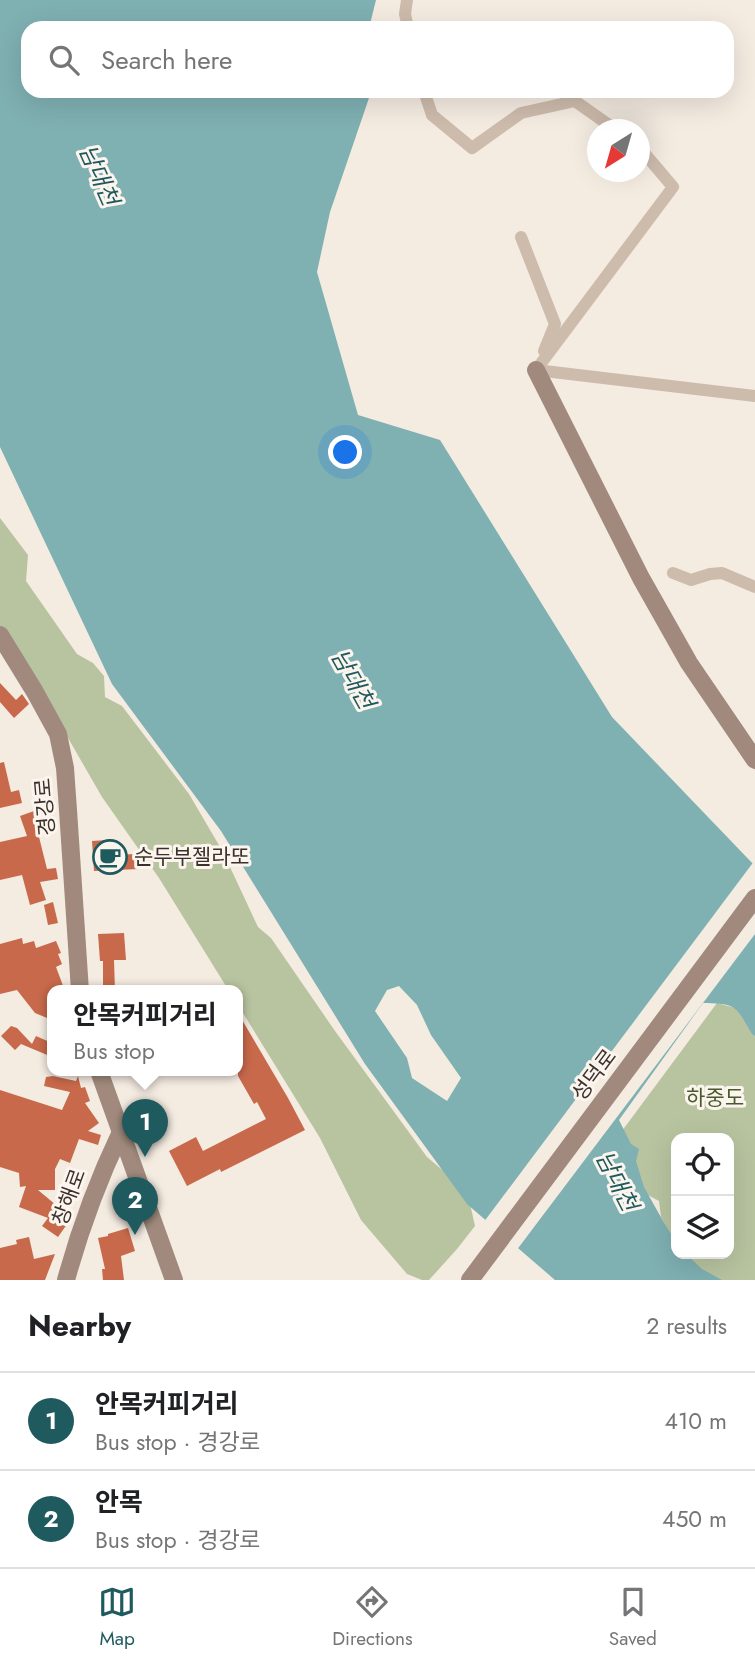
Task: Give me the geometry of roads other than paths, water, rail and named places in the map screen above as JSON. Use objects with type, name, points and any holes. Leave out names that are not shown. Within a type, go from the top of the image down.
[{"type":"street","points":[[406,21],[407,0]]},
{"type":"street","points":[[426,98],[432,115],[472,149],[521,113],[575,101],[600,119]]},
{"type":"street","points":[[536,370],[673,187],[650,161]]},
{"type":"street","points":[[521,237],[555,324],[536,370],[641,578],[690,663],[755,760]]},
{"type":"street","points":[[536,370],[755,396]]},
{"type":"street","points":[[673,573],[691,580],[722,573],[755,587]]},
{"type":"street","name":"경강로","points":[[0,635],[58,734],[65,768],[80,985]]},
{"type":"street","name":"성덕로","points":[[470,1280],[755,898]]},
{"type":"street","points":[[101,1076],[174,1280]]},
{"type":"street","name":"창해로","points":[[66,1280],[102,1171],[121,1132]]},
{"type":"water","name":"남대천","points":[[0,0],[376,0],[371,21],[21,21],[21,98],[369,98],[330,212],[317,272],[358,415],[440,440],[612,717],[755,866],[755,1036],[734,1008],[723,1004],[703,1003],[619,1120],[631,1144],[639,1149],[636,1161],[644,1187],[671,1234],[671,1259],[691,1259],[702,1269],[722,1280],[555,1280],[467,1204],[365,1064],[221,831],[112,684],[0,447]],"holes":[[[399,986],[417,1005],[431,1035],[461,1078],[447,1101],[412,1078],[407,1058],[375,1011],[387,990]]]},
{"type":"place","name":"순두부젤라또","points":[[110,857]]},
{"type":"place","name":"안목커피거리","points":[[145,1157]]},
{"type":"place","name":"안목","points":[[135,1235]]},
{"type":"park label","name":"하중도","points":[[715,1098]]}]
